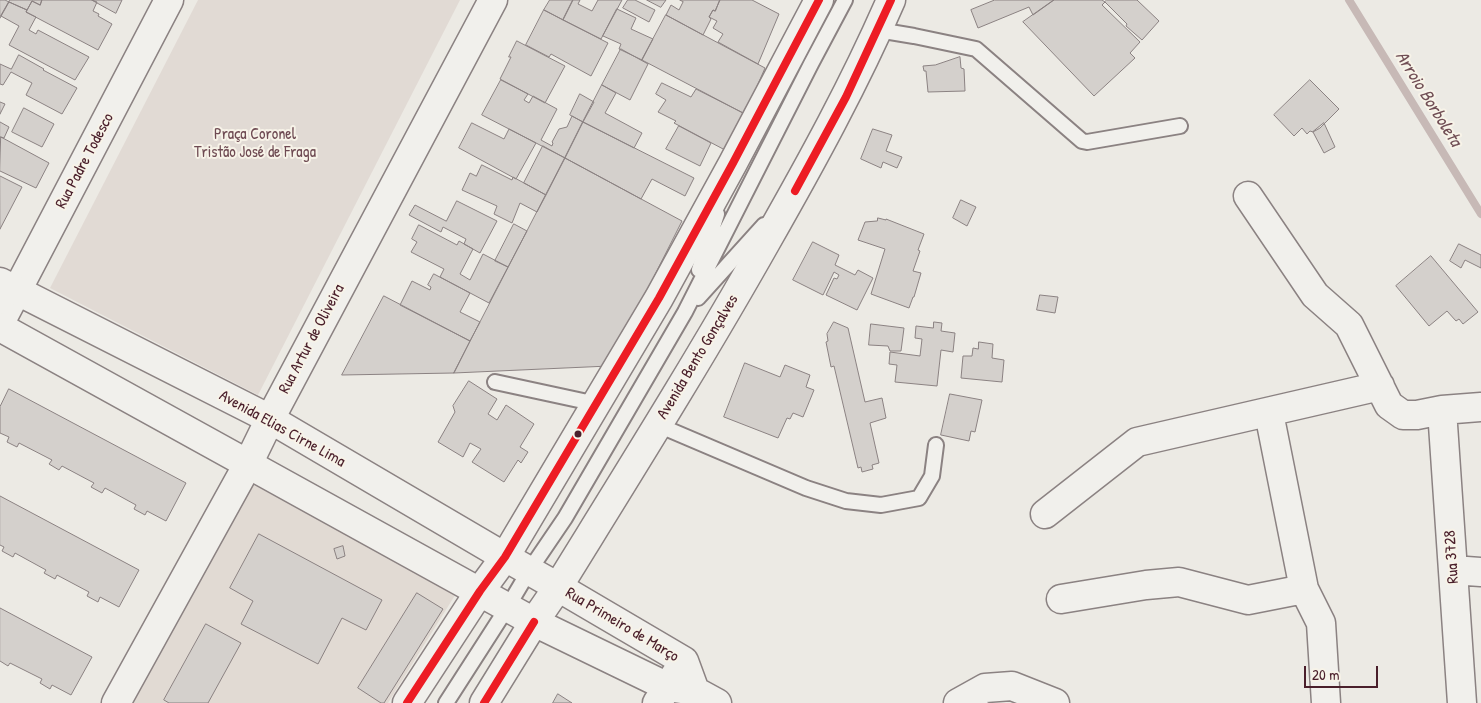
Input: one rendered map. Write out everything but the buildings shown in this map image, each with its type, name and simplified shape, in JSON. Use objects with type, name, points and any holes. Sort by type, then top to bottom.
[{"type":"street","name":"Rua Padre Todesco","points":[[0,323],[8,286],[169,0]]},
{"type":"street","name":"Rua Artur de Oliveira","points":[[116,703],[248,464],[270,419],[493,0]]},
{"type":"street","name":"Avenida Bento Gonçalves","points":[[484,703],[717,329],[827,133],[891,0]]},
{"type":"street","points":[[408,703],[480,591],[505,557],[659,298],[733,163],[815,1]]},
{"type":"street","points":[[1248,196],[1315,295],[1349,325],[1389,405],[1404,415],[1481,407]]},
{"type":"street","name":"Avenida Elias Cirne Lima","points":[[8,286],[270,419],[529,571],[558,586]]},
{"type":"street","points":[[0,327],[534,622]]},
{"type":"street","points":[[1045,514],[1137,442],[1380,386]]},
{"type":"street","points":[[1268,413],[1304,589],[1321,623],[1326,703]]},
{"type":"street","name":"Rua 3728","points":[[1430,413],[1453,570],[1462,703]]},
{"type":"street","points":[[1453,570],[1481,572]]},
{"type":"street","points":[[1061,599],[1146,585],[1180,582],[1248,600],[1304,589]]},
{"type":"street","name":"Rua Primeiro de Março","points":[[558,586],[684,661],[706,697]]},
{"type":"street","name":"Rua Primeiro de Março","points":[[534,622],[663,695],[706,697]]},
{"type":"street","points":[[663,695],[684,661]]},
{"type":"street","points":[[958,703],[985,688],[1012,686],[1055,703]]},
{"type":"lane","points":[[446,703],[564,518],[685,312],[810,64],[845,0]]},
{"type":"lane","points":[[878,30],[976,49],[1082,141],[1086,142],[1180,126]]},
{"type":"lane","points":[[685,312],[733,163]]},
{"type":"lane","points":[[685,312],[795,191]]},
{"type":"lane","points":[[495,382],[596,404]]},
{"type":"lane","points":[[658,424],[806,488],[846,501],[881,505],[919,498],[932,476],[936,445]]},
{"type":"shaded area","points":[[229,472],[457,592],[388,703],[107,703]]},
{"type":"green space","name":"Praça Coronel Tristão José de Fraga","points":[[198,0],[460,0],[258,395],[50,288]]},
{"type":"waterway","name":"Arroio Borboleta","points":[[1349,0],[1481,214]]},
{"type":"transit line","points":[[407,703],[480,591],[505,557],[659,298],[819,0]]},
{"type":"transit line","points":[[795,191],[846,97],[891,0]]},
{"type":"transit line","points":[[484,703],[534,622]]}]
